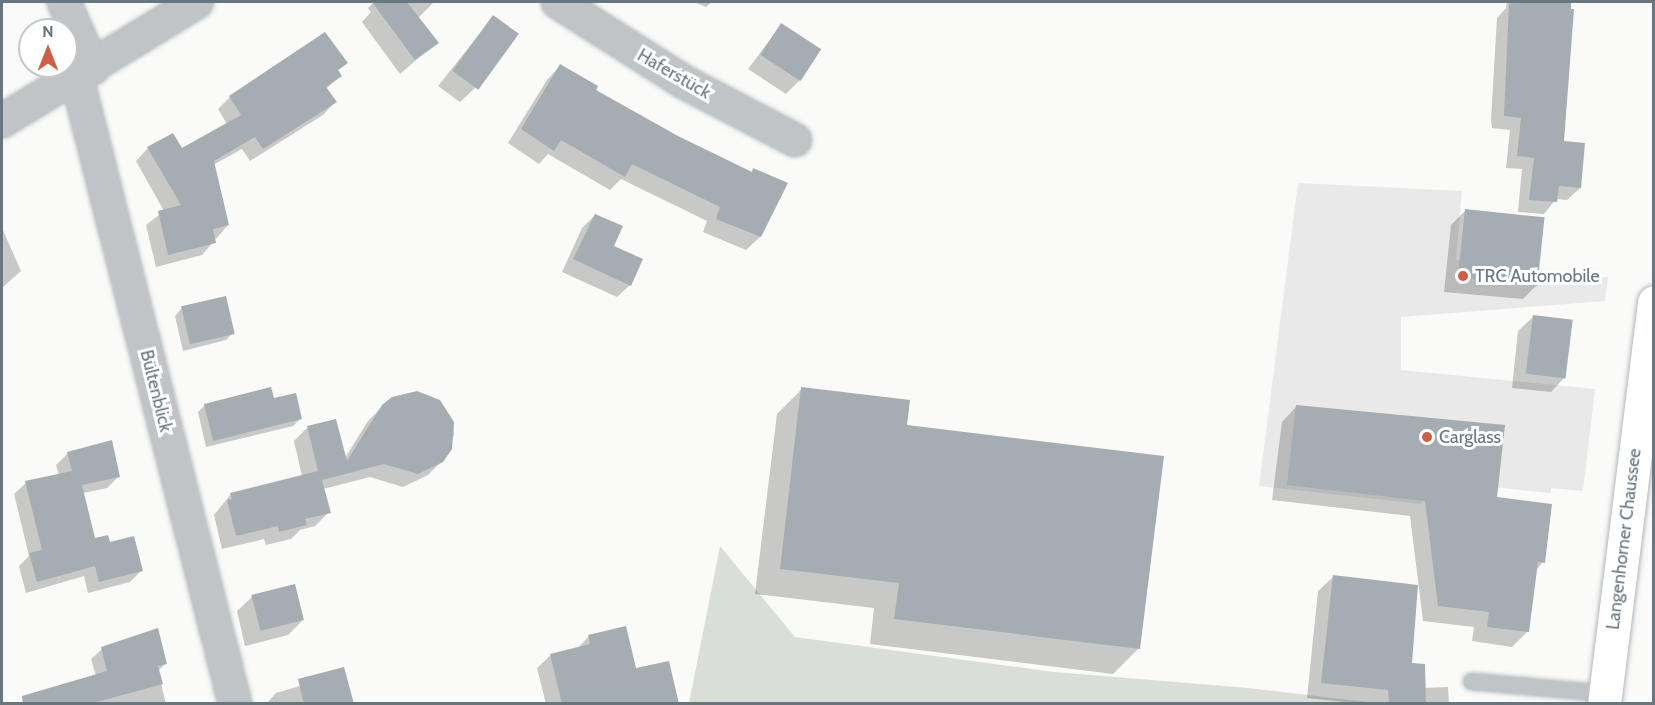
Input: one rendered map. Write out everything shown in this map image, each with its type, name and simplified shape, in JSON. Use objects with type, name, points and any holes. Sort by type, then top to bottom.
[{"type":"main road","name":"Langenhorner Chaussee","points":[[1604,698],[1653,302]]},
{"type":"street","name":"Bültenblick","points":[[64,2],[85,73],[235,704]]},
{"type":"street","points":[[2,121],[85,73],[197,2]]},
{"type":"street","name":"Haferstück","points":[[558,2],[684,82],[795,140]]},
{"type":"lane","points":[[1471,681],[1604,698]]},
{"type":"shaded area","name":"Carglass","points":[[1298,183],[1462,191],[1456,260],[1492,263],[1492,281],[1608,277],[1605,301],[1401,317],[1401,370],[1595,389],[1583,491],[1551,488],[1551,493],[1474,485],[1431,486],[1421,504],[1259,486]]},
{"type":"shaded area","points":[[720,546],[795,637],[1054,672],[1248,688],[1375,703],[689,703]]},
{"type":"building","points":[[372,2],[407,2],[439,43],[415,60]]},
{"type":"building","points":[[1571,2],[1571,9],[1574,9],[1564,141],[1585,143],[1581,188],[1559,186],[1557,202],[1529,200],[1534,158],[1517,156],[1521,118],[1504,116],[1509,4]]},
{"type":"building","points":[[493,15],[519,34],[478,90],[452,71]]},
{"type":"building","points":[[781,23],[821,49],[801,81],[760,55]]},
{"type":"building","points":[[325,32],[348,63],[338,70],[342,76],[326,87],[337,102],[263,149],[255,137],[214,161],[229,225],[213,229],[216,243],[168,255],[158,211],[181,205],[147,147],[173,133],[182,148],[241,115],[229,96]]},
{"type":"building","points":[[560,64],[598,86],[596,90],[678,136],[752,172],[753,168],[788,183],[761,237],[716,219],[720,207],[632,164],[625,177],[561,140],[554,151],[521,129]]},
{"type":"building","points":[[1465,209],[1545,217],[1537,286],[1458,278]]},
{"type":"building","points":[[595,214],[623,226],[614,246],[643,259],[631,286],[573,259]]},
{"type":"building","points":[[226,296],[235,334],[190,344],[181,306]]},
{"type":"building","points":[[1533,315],[1573,320],[1566,378],[1526,374]]},
{"type":"building","points":[[271,387],[274,398],[296,393],[302,419],[213,441],[204,404]]},
{"type":"building","points":[[801,387],[910,400],[907,425],[1164,456],[1140,649],[894,619],[899,583],[780,569]]},
{"type":"building","points":[[417,391],[440,400],[454,422],[452,449],[443,462],[418,474],[384,464],[322,480],[331,513],[305,519],[307,525],[279,532],[278,526],[236,536],[227,500],[232,499],[230,493],[318,471],[307,426],[336,419],[347,461],[382,405],[392,397]]},
{"type":"building","points":[[1296,405],[1505,425],[1497,497],[1552,504],[1545,563],[1538,562],[1529,632],[1487,627],[1489,612],[1438,606],[1425,501],[1287,485]]},
{"type":"building","points":[[112,440],[120,477],[82,485],[95,538],[108,535],[110,542],[134,536],[143,571],[99,582],[95,566],[37,582],[29,553],[42,550],[25,481],[72,471],[67,452]]},
{"type":"building","points":[[1333,575],[1418,585],[1412,663],[1425,664],[1426,704],[1389,704],[1388,690],[1321,683]]},
{"type":"building","points":[[295,584],[304,620],[260,631],[251,595]]},
{"type":"building","points":[[626,626],[636,668],[669,661],[679,704],[562,704],[550,654],[590,644],[588,635]]},
{"type":"building","points":[[158,628],[167,664],[158,666],[163,684],[89,704],[23,704],[22,696],[107,671],[101,647]]},
{"type":"building","points":[[344,667],[354,704],[304,704],[298,679]]},
{"type":"place","name":"TRC Automobile","points":[[1463,276]]},
{"type":"place","name":"Carglass","points":[[1427,437]]}]
